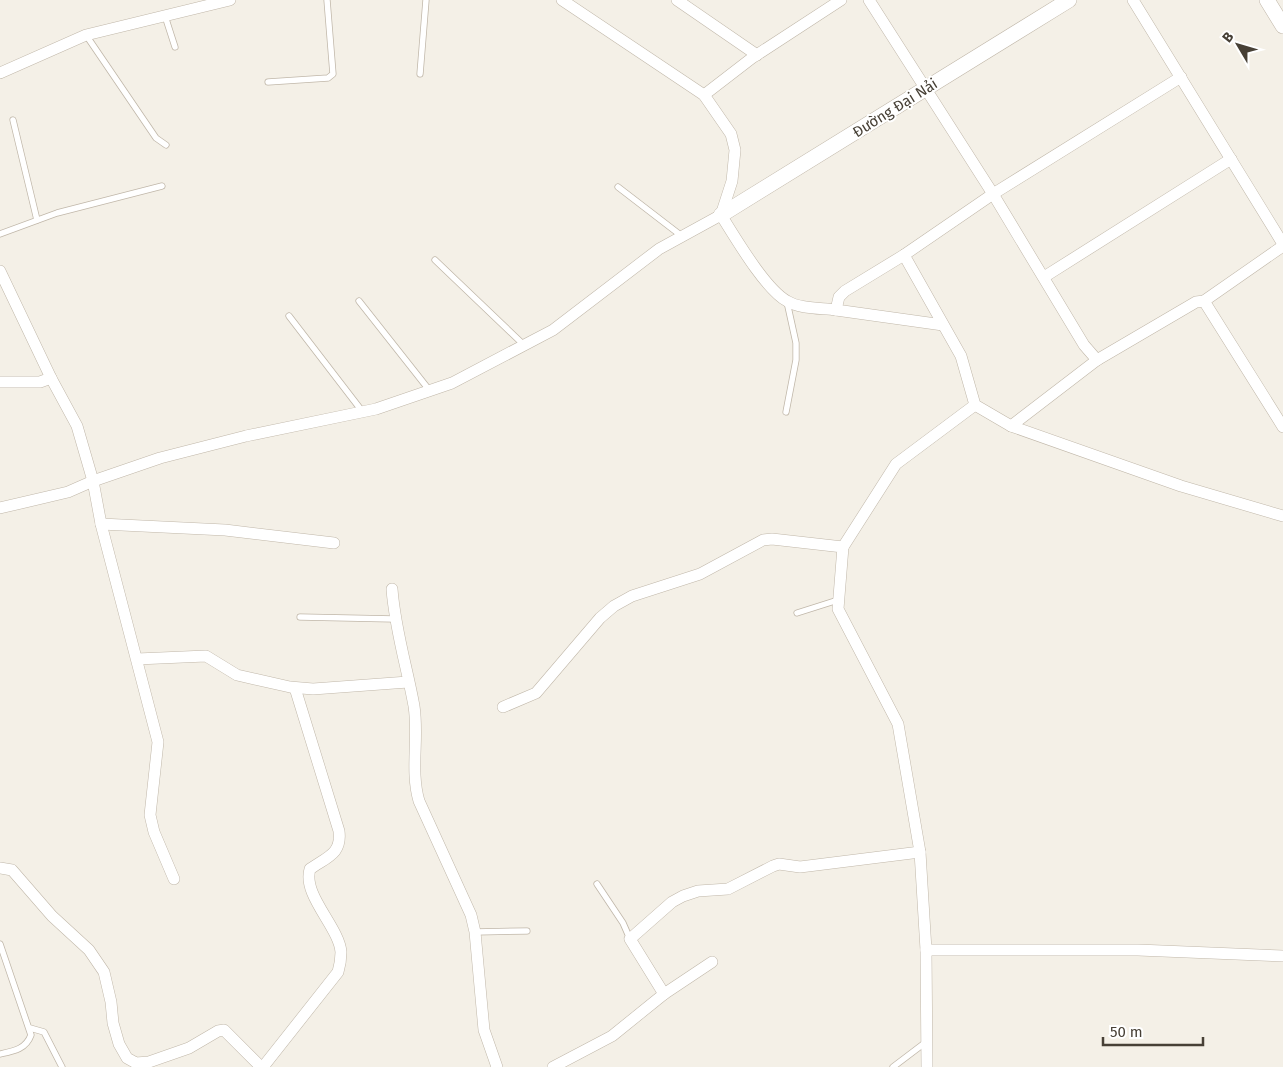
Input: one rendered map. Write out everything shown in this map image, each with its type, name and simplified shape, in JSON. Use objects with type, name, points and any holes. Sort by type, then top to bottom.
[{"type":"street","points":[[0,72],[86,35],[230,0]]},
{"type":"street","points":[[0,508],[68,492],[93,481],[160,458],[362,411],[452,383],[553,330],[659,250],[721,215],[732,181],[735,150],[730,134],[704,95],[562,0]]},
{"type":"street","points":[[677,0],[757,55]]},
{"type":"street","points":[[704,95],[757,55],[841,0]]},
{"type":"street","points":[[869,0],[993,194],[1084,346],[1097,360]]},
{"type":"street","name":"Đường Đại Nải","points":[[721,215],[1069,0]]},
{"type":"street","points":[[1011,426],[1097,360],[1196,302],[1204,301],[1283,245],[1133,0]]},
{"type":"street","points":[[1267,0],[1283,26]]},
{"type":"street","points":[[836,310],[841,294],[904,255],[993,194],[1181,77]]},
{"type":"street","points":[[1044,277],[1230,158]]},
{"type":"street","points":[[721,215],[756,269],[787,302],[942,325]]},
{"type":"street","points":[[904,255],[961,356],[975,405],[1011,426],[1182,486],[1283,516]]},
{"type":"street","points":[[0,271],[51,378],[77,426],[93,481],[101,524],[158,742],[150,816],[154,832],[174,880]]},
{"type":"street","points":[[1204,301],[1283,427]]},
{"type":"street","points":[[0,382],[34,382],[51,378]]},
{"type":"street","points":[[927,1067],[926,950],[920,852],[898,724],[841,618],[838,600],[843,547],[896,464],[975,405]]},
{"type":"street","points":[[101,524],[225,530],[334,543]]},
{"type":"street","points":[[503,707],[536,693],[600,618],[614,606],[632,596],[700,574],[763,540],[772,539],[843,547]]},
{"type":"street","points":[[392,589],[394,620],[415,721],[414,786],[419,802],[471,915],[475,932],[484,1030],[497,1067]]},
{"type":"street","points":[[137,659],[206,656],[237,675],[259,682],[295,688],[313,689],[408,682]]},
{"type":"street","points":[[0,868],[12,870],[52,916],[89,950],[104,972],[111,1002],[113,1024],[119,1044],[127,1058],[136,1063],[149,1062],[189,1048],[218,1031],[224,1030],[262,1067],[338,972],[340,963],[341,951],[308,881],[310,869],[338,849],[340,843],[339,831],[295,688]]},
{"type":"street","points":[[664,994],[630,939],[672,902],[698,891],[728,889],[779,864],[800,867],[920,852]]},
{"type":"street","points":[[926,950],[1138,950],[1283,956]]},
{"type":"street","points":[[553,1067],[612,1036],[664,994],[712,962]]},
{"type":"lane","points":[[268,82],[328,78],[333,74],[327,0]]},
{"type":"lane","points":[[420,74],[426,0]]},
{"type":"lane","points":[[165,16],[175,47]]},
{"type":"lane","points":[[86,35],[156,138],[166,145]]},
{"type":"lane","points":[[13,120],[36,220]]},
{"type":"lane","points":[[0,234],[57,212],[162,186]]},
{"type":"lane","points":[[618,187],[683,237]]},
{"type":"lane","points":[[435,260],[524,345]]},
{"type":"lane","points":[[359,301],[430,391]]},
{"type":"lane","points":[[786,412],[796,360],[796,343],[787,302]]},
{"type":"lane","points":[[289,316],[362,411]]},
{"type":"lane","points":[[796,613],[838,600]]},
{"type":"lane","points":[[300,617],[394,620]]},
{"type":"lane","points":[[597,884],[623,923],[630,939]]},
{"type":"lane","points":[[475,932],[527,931]]},
{"type":"lane","points":[[0,944],[31,1034],[28,1042],[21,1048],[0,1054]]},
{"type":"lane","points":[[30,1028],[44,1032],[62,1067]]},
{"type":"lane","points":[[893,1067],[926,1042]]}]
